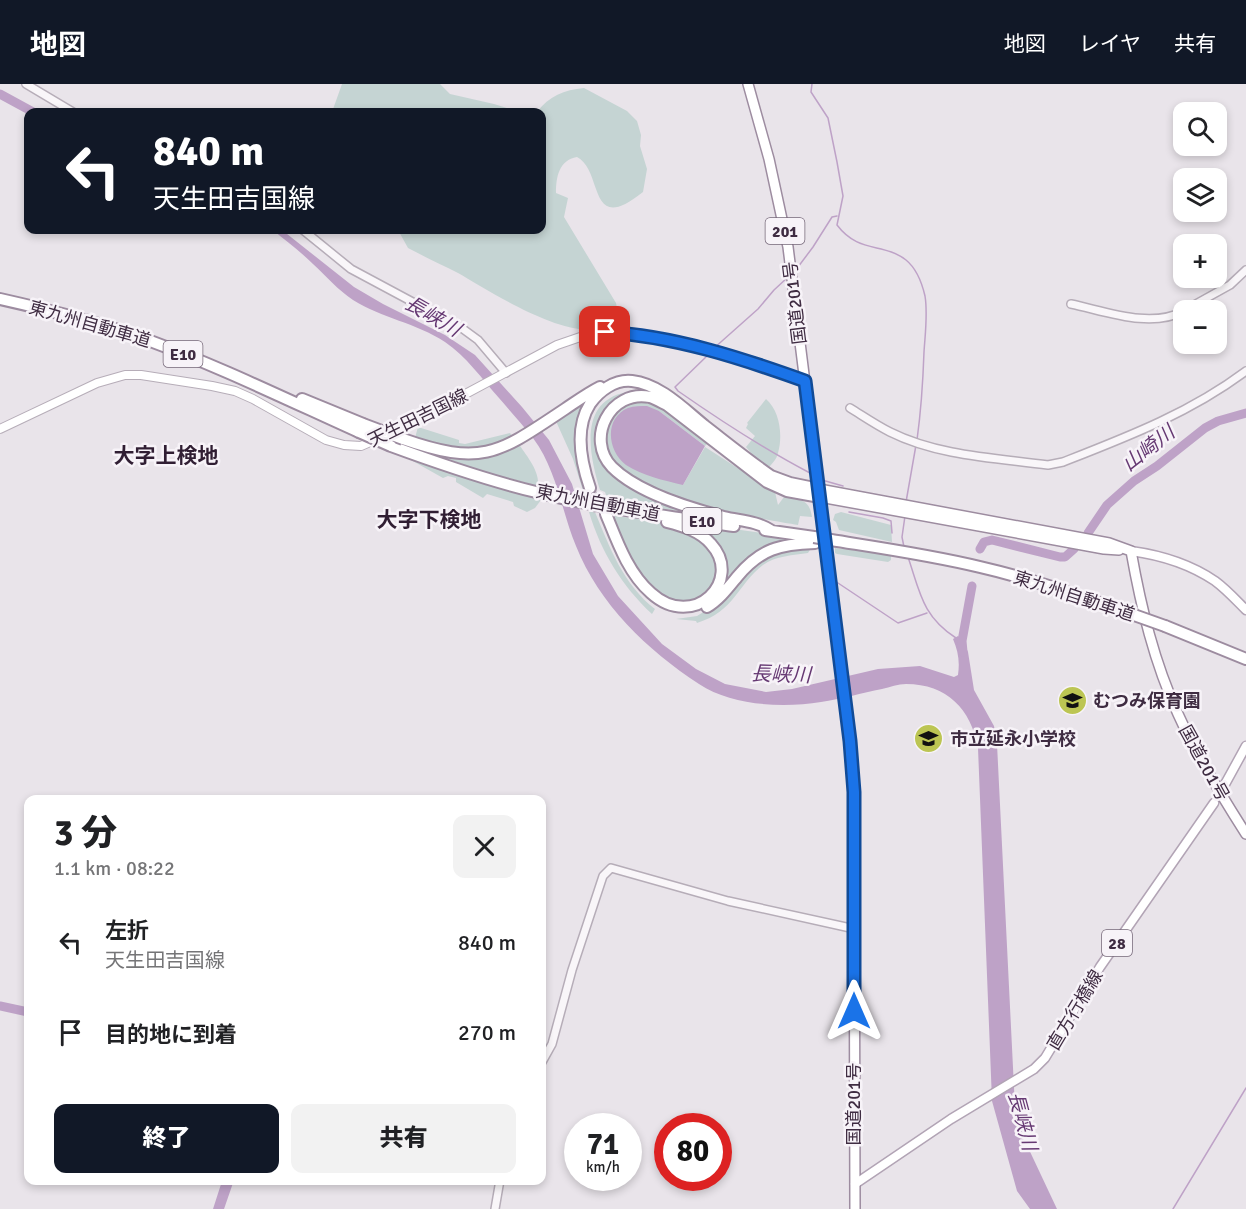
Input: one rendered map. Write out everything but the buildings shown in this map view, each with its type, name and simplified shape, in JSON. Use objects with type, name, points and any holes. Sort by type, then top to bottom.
[{"type":"highway","name":"国道201号","points":[[748,84],[781,207],[788,247],[846,704],[854,792],[855,1209]]},
{"type":"highway","name":"東九州自動車道","points":[[0,299],[110,327],[200,361],[361,428],[391,446],[463,472],[540,493],[616,509],[922,555],[1022,578],[1120,609],[1246,659]]},
{"type":"highway","points":[[361,428],[441,451],[465,454],[498,449],[518,440],[595,389],[624,381],[639,382],[663,393],[771,476],[819,493]]},
{"type":"highway","points":[[624,381],[600,392],[585,413],[580,442],[585,472],[593,489],[586,450],[588,426],[595,407],[608,394],[628,388],[643,391],[667,405],[767,482],[787,490],[819,493],[906,509],[1104,549],[1131,551]]},
{"type":"highway","points":[[667,405],[649,397],[633,397],[618,404],[607,415],[603,422],[600,441],[606,459],[612,467],[632,482],[669,500],[725,518],[761,524],[772,531]]},
{"type":"highway","points":[[616,509],[681,526],[701,535],[713,546],[720,559],[721,572],[717,586],[708,598],[692,607],[676,607],[660,601],[643,585],[602,513],[616,552],[631,580],[647,598],[674,613],[693,613],[711,604],[721,596],[742,571],[766,552],[814,540]]},
{"type":"highway","name":"国道201号","points":[[1131,551],[1150,638],[1177,712],[1213,781],[1246,834]]},
{"type":"main road","name":"天生田吉国線","points":[[0,429],[98,383],[125,375],[141,375],[212,386],[235,392],[253,399],[326,440],[344,445],[361,446],[400,429],[506,374],[556,345],[592,333],[605,332],[679,342],[805,381]]},
{"type":"main road","points":[[1131,551],[1153,554],[1180,563],[1214,581],[1246,610]]},
{"type":"main road","points":[[1224,786],[1246,746]]},
{"type":"main road","name":"直方行橋線","points":[[855,1184],[985,1098],[1034,1069],[1048,1054],[1100,967],[1214,803]]},
{"type":"street","points":[[26,84],[66,108]]},
{"type":"street","points":[[308,234],[351,269],[463,329],[478,340],[506,374]]},
{"type":"street","points":[[1203,300],[1230,285],[1246,270]]},
{"type":"street","points":[[1071,304],[1132,317],[1162,319],[1173,315]]},
{"type":"street","points":[[850,408],[908,440],[949,451],[1048,465],[1063,462],[1148,429],[1189,408],[1246,371]]},
{"type":"street","points":[[546,1055],[552,1044],[572,970],[603,876],[611,868],[718,899],[855,929]]},
{"type":"street","points":[[495,1209],[499,1185]]},
{"type":"shaded area","points":[[342,84],[440,84],[450,94],[507,108],[333,108]]},
{"type":"shaded area","points":[[584,88],[627,111],[637,121],[641,135],[640,146],[647,169],[643,192],[625,204],[613,207],[605,204],[599,197],[585,164],[577,157],[562,165],[558,175],[556,193],[568,198],[564,217],[616,303],[617,312],[614,319],[595,329],[577,329],[533,314],[408,248],[400,234],[546,234],[546,108],[541,108],[558,95]]},
{"type":"shaded area","points":[[278,234],[287,234],[354,287],[445,335],[475,355],[549,440],[572,484],[593,554],[618,596],[662,644],[696,669],[725,684],[766,692],[792,689],[878,669],[920,666],[954,677],[958,675],[959,665],[953,639],[958,636],[963,641],[968,652],[974,690],[994,726],[997,744],[1015,1108],[1025,1141],[1057,1209],[1030,1209],[1017,1191],[992,1101],[978,748],[975,734],[963,711],[945,694],[921,685],[906,684],[821,702],[791,705],[758,704],[712,691],[680,671],[643,641],[611,606],[586,567],[576,546],[548,463],[541,450],[467,361],[434,335],[353,300]]},
{"type":"shaded area","points":[[630,393],[611,404],[599,422],[596,437],[597,451],[612,473],[699,514],[608,501],[605,492],[600,490],[591,446],[594,417],[611,397]]},
{"type":"shaded area","points":[[588,399],[578,421],[576,453],[585,497],[573,459],[555,419]]},
{"type":"shaded area","points":[[766,399],[777,417],[780,439],[774,462],[767,469],[746,447],[755,436],[746,428],[747,423]]},
{"type":"shaded area","points":[[638,401],[662,407],[707,444],[705,446],[659,411],[683,485],[705,447],[775,492],[778,505],[784,497],[803,501],[809,506],[812,517],[800,516],[798,525],[716,509],[650,487],[624,472],[608,454],[604,433],[608,420],[616,411]]},
{"type":"shaded area","points":[[647,406],[659,411],[705,446],[683,485],[639,472],[626,465],[615,452],[611,435],[615,419],[628,408]]},
{"type":"shaded area","points":[[418,427],[465,444],[510,433],[513,437],[489,447],[452,447],[415,438]]},
{"type":"shaded area","points":[[518,443],[535,469],[538,486],[489,473],[421,450],[461,457]]},
{"type":"shaded area","points":[[412,457],[541,500],[535,508],[527,512],[514,506],[513,502],[487,494],[483,498],[456,482],[456,478],[448,476],[443,478],[411,460]]},
{"type":"shaded area","points":[[589,512],[595,512],[612,552],[626,577],[655,609],[652,614],[631,592],[614,568]]},
{"type":"shaded area","points":[[841,512],[891,525],[892,542],[839,530],[833,520],[835,514]]},
{"type":"shaded area","points":[[613,515],[669,525],[700,539],[708,546],[716,562],[717,570],[712,586],[692,601],[678,604],[666,600],[655,592],[636,569],[621,540]]},
{"type":"shaded area","points":[[692,525],[791,537],[791,540],[772,543],[748,559],[722,589],[725,569]]},
{"type":"shaded area","points":[[811,548],[808,553],[779,558],[763,565],[728,605],[710,618],[697,623],[676,619],[697,616],[718,603],[747,570],[774,551]]},
{"type":"shaded area","points":[[835,548],[887,554],[891,556],[891,560],[888,562],[837,554]]},
{"type":"shaded area","points":[[221,1185],[232,1185],[224,1209],[213,1209]]},
{"type":"waterway","points":[[812,84],[811,92],[828,118],[837,162],[843,196],[837,225],[854,240],[889,251],[906,260],[916,272],[924,291],[926,324],[917,440]]},
{"type":"waterway","name":"長峡川","points":[[0,94],[26,108]]},
{"type":"waterway","points":[[795,271],[832,217],[837,216]]},
{"type":"waterway","points":[[713,349],[758,309],[787,278]]},
{"type":"waterway","points":[[708,355],[675,387],[678,391],[743,434],[810,473]]},
{"type":"waterway","name":"山崎川","points":[[1088,533],[1107,505],[1134,481],[1205,428],[1218,421],[1246,413]]},
{"type":"waterway","points":[[906,502],[916,445]]},
{"type":"waterway","points":[[822,480],[843,486]]},
{"type":"waterway","points":[[849,512],[891,521],[892,533]]},
{"type":"waterway","points":[[904,547],[902,537],[905,516]]},
{"type":"waterway","name":"山崎川","points":[[980,549],[984,542],[992,540],[1060,557],[1065,557],[1074,549]]},
{"type":"waterway","points":[[908,557],[919,592],[929,612],[945,630],[956,638]]},
{"type":"waterway","points":[[835,581],[898,623],[927,613]]},
{"type":"waterway","name":"山崎川","points":[[963,652],[962,641],[972,586]]},
{"type":"waterway","points":[[0,1006],[24,1011]]},
{"type":"waterway","points":[[1173,1209],[1246,1088]]},
{"type":"tunnel","points":[[590,488],[599,513]]},
{"type":"place","name":"むつみ保育園","points":[[1072,701]]},
{"type":"place","name":"市立延永小学校","points":[[929,739]]},
{"type":"district","name":"大字上検地","points":[[166,456]]},
{"type":"district","name":"大字下検地","points":[[429,520]]},
{"type":"route","points":[[605,332],[679,342],[805,381],[850,741],[854,792],[854,1011]]}]
